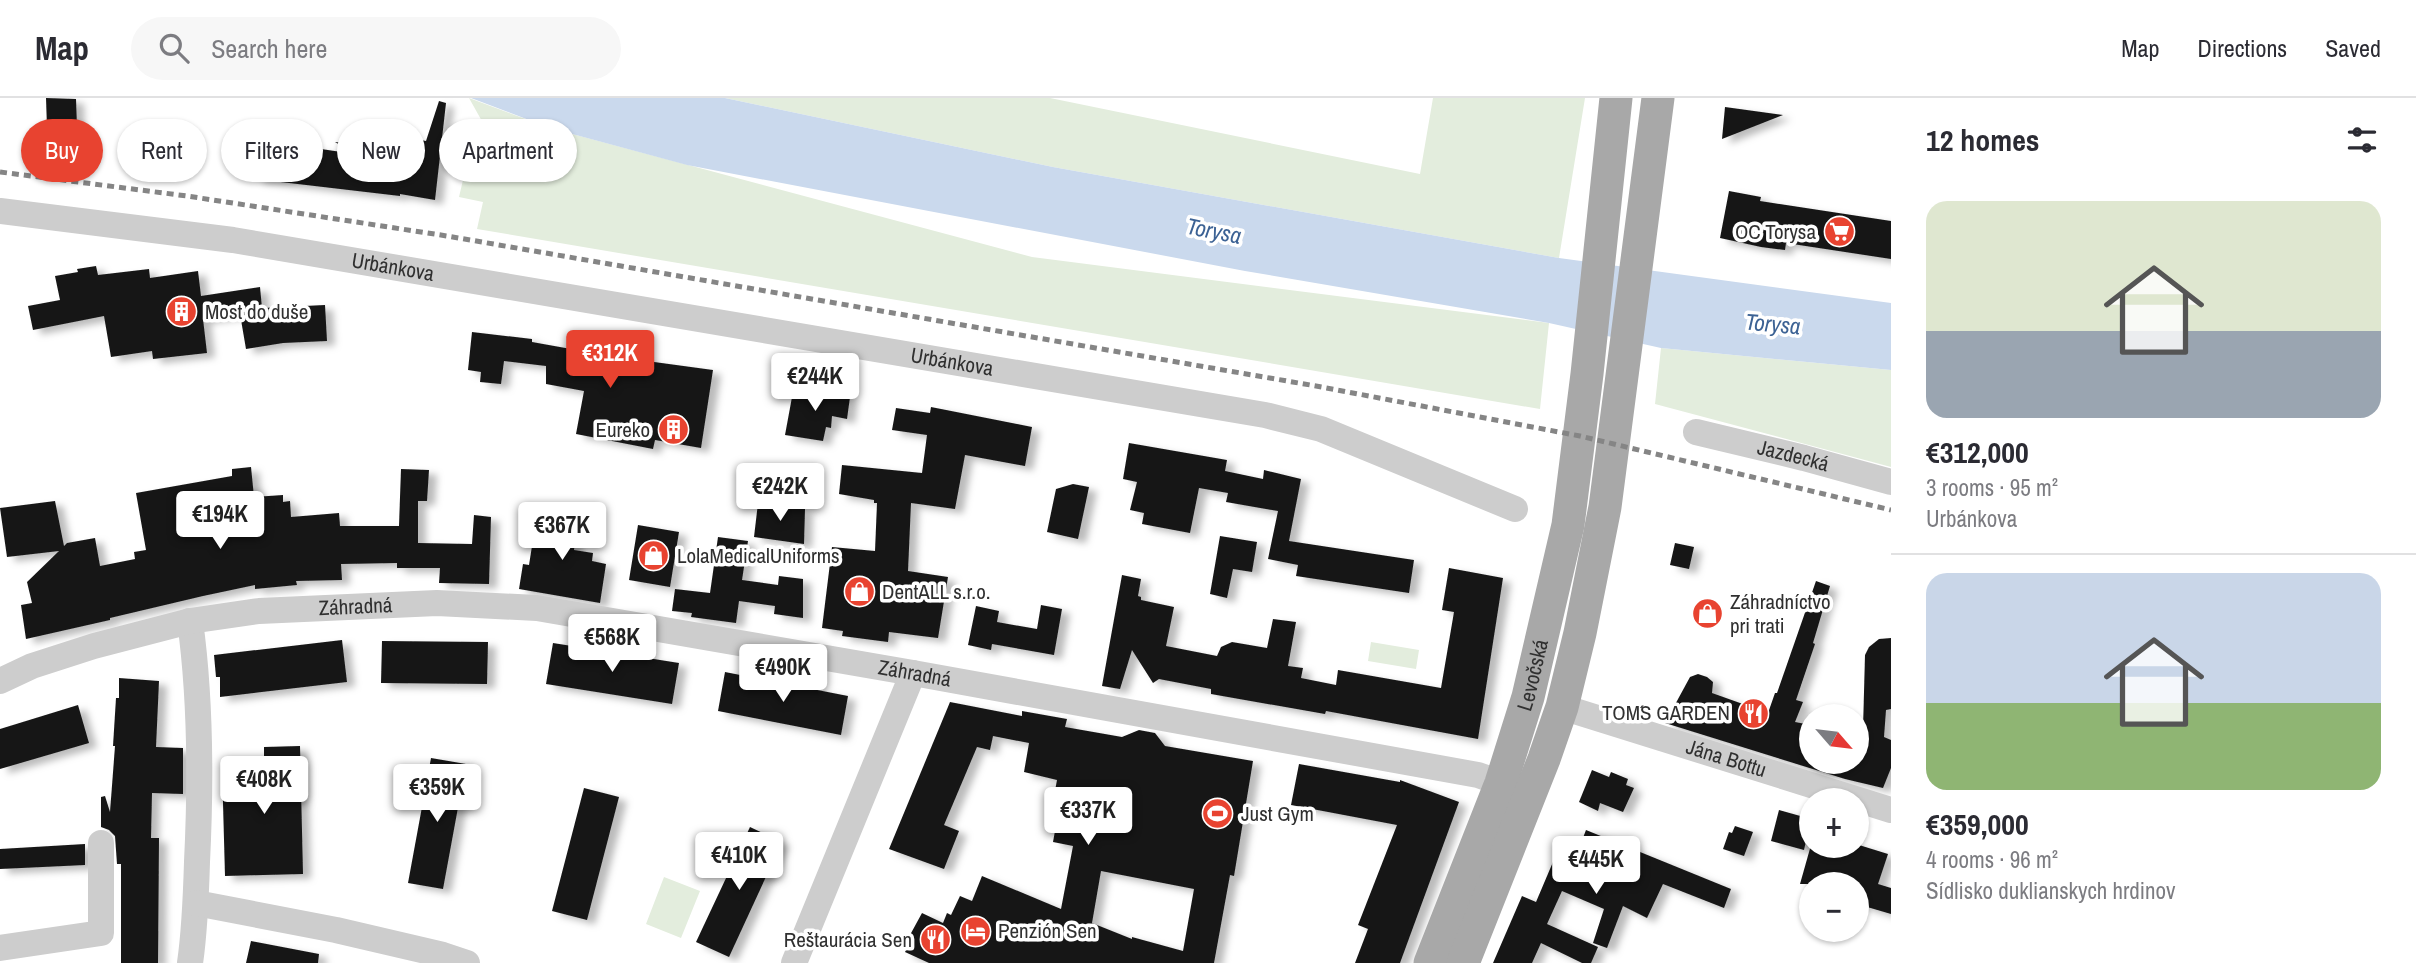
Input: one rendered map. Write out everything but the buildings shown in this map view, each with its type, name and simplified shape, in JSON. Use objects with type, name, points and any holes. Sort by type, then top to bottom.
[{"type":"main road","name":"Levočská","points":[[1430,963],[1501,783],[1528,697],[1568,525],[1616,98]]},
{"type":"main road","name":"Levočská","points":[[1463,963],[1544,759],[1562,707],[1580,633],[1605,507],[1658,98]]},
{"type":"street","name":"Urbánkova","points":[[0,211],[246,242],[1265,415],[1321,429],[1515,509]]},
{"type":"street","name":"Jazdecká","points":[[1696,432],[1891,482]]},
{"type":"street","name":"Záhradná","points":[[0,681],[32,666],[94,646],[190,621],[259,611],[437,603],[537,608],[1478,775],[1501,783]]},
{"type":"street","points":[[190,621],[200,731],[196,903],[190,963]]},
{"type":"street","points":[[794,963],[913,673]]},
{"type":"street","name":"Jána Bottu","points":[[1562,707],[1891,810]]},
{"type":"street","points":[[0,948],[101,933],[101,843]]},
{"type":"street","points":[[196,903],[336,930],[467,963]]},
{"type":"green space","points":[[469,98],[526,119],[481,119]]},
{"type":"green space","points":[[725,98],[1050,98],[1420,174],[1433,98],[1585,98],[1559,258],[1053,167]]},
{"type":"green space","points":[[577,135],[1032,257],[1549,323],[1540,409],[477,229],[483,202],[459,197],[463,182],[577,182]]},
{"type":"green space","points":[[1661,348],[1891,370],[1891,467],[1655,404]]},
{"type":"green space","points":[[1371,642],[1419,650],[1416,669],[1368,661]]},
{"type":"green space","points":[[664,877],[700,891],[681,938],[646,924]]},
{"type":"water","name":"Torysa","points":[[471,98],[725,98],[1053,167],[1559,258],[1891,303],[1891,370],[1661,348],[1549,323],[1245,271],[687,165],[577,135],[577,119],[526,119]]},
{"type":"railway","points":[[0,172],[187,196],[447,236],[1316,386],[1580,436],[1891,510]]},
{"type":"place","name":"OC Torysa","points":[[1839,232]]},
{"type":"place","name":"Most do duše","points":[[182,312]]},
{"type":"place","name":"Eureko","points":[[673,430]]},
{"type":"place","name":"LolaMedicalUniforms","points":[[654,556]]},
{"type":"place","name":"DentALL s.r.o.","points":[[859,592]]},
{"type":"place","name":"Záhradníctvo pri trati","points":[[1707,614]]},
{"type":"place","name":"TOM´S GARDEN","points":[[1753,713]]},
{"type":"place","name":"Just Gym","points":[[1218,814]]},
{"type":"place","name":"Penzión Sen","points":[[975,931]]},
{"type":"place","name":"Reštaurácia Sen","points":[[935,940]]}]
